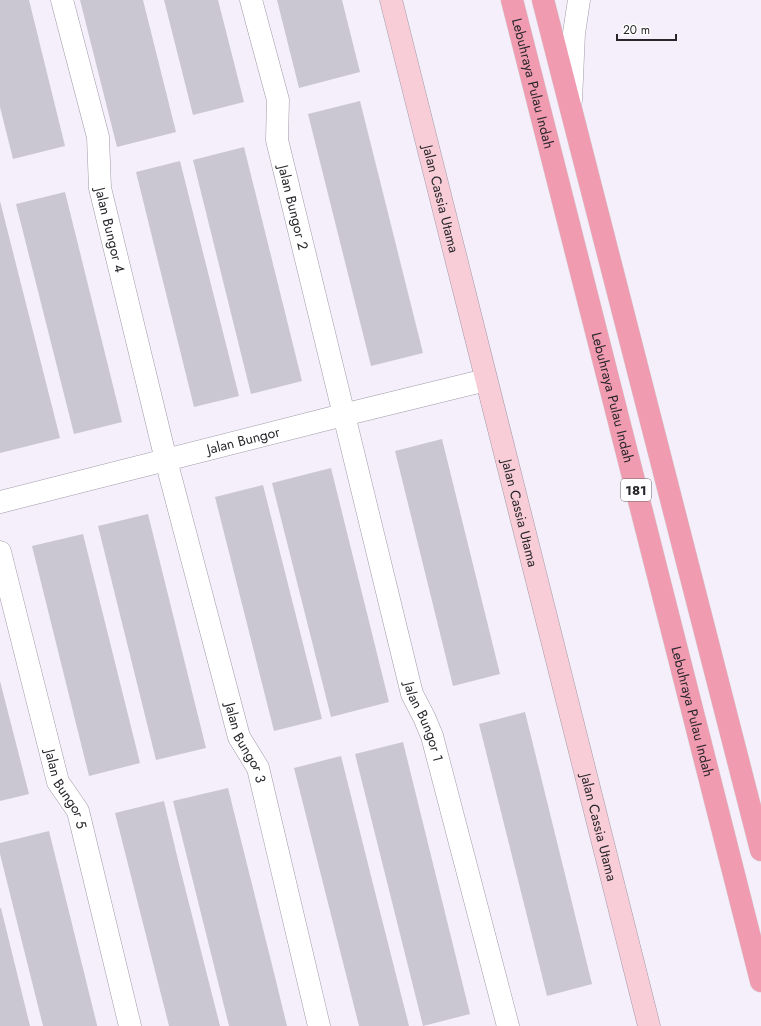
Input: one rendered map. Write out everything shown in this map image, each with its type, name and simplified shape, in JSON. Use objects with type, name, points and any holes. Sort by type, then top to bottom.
[{"type":"main road","name":"Lebuhraya Pulau Indah","points":[[512,0],[761,981]]},
{"type":"main road","name":"181","points":[[543,0],[761,850]]},
{"type":"street","name":"Jalan Bungor 4","points":[[62,0],[98,137],[100,188],[166,460]]},
{"type":"street","name":"Jalan Bungor 2","points":[[250,0],[278,100],[277,140],[343,415]]},
{"type":"street","name":"Jalan Cassia Utama","points":[[391,0],[649,1026]]},
{"type":"street","points":[[571,110],[574,33],[579,0]]},
{"type":"street","name":"Jalan Bungor","points":[[0,502],[486,380]]},
{"type":"street","name":"Jalan Bungor 1","points":[[343,415],[412,694],[432,736],[508,1026]]},
{"type":"street","name":"Jalan Bungor 3","points":[[166,460],[239,737],[258,768],[320,1026]]},
{"type":"street","name":"Jalan Bungor 5","points":[[0,552],[58,782],[78,811],[130,1026]]},
{"type":"building","points":[[0,0],[29,0],[65,146],[13,159],[0,107]]},
{"type":"building","points":[[80,0],[143,0],[176,132],[117,147]]},
{"type":"building","points":[[164,0],[218,0],[244,102],[193,115]]},
{"type":"building","points":[[277,0],[342,0],[360,72],[299,88]]},
{"type":"building","points":[[360,101],[423,353],[371,366],[308,114]]},
{"type":"building","points":[[244,147],[302,381],[251,394],[193,160]]},
{"type":"building","points":[[180,161],[239,396],[194,407],[136,172]]},
{"type":"building","points":[[65,192],[122,422],[74,434],[16,204]]},
{"type":"building","points":[[0,201],[60,438],[0,453]]},
{"type":"building","points":[[442,439],[500,674],[453,686],[395,451]]},
{"type":"building","points":[[331,468],[389,702],[331,717],[272,483]]},
{"type":"building","points":[[263,485],[322,719],[274,731],[215,497]]},
{"type":"building","points":[[148,514],[206,748],[156,760],[98,526]]},
{"type":"building","points":[[83,534],[140,763],[89,776],[32,546]]},
{"type":"building","points":[[0,681],[29,794],[0,801]]},
{"type":"building","points":[[525,712],[592,984],[547,996],[479,724]]},
{"type":"building","points":[[403,742],[470,1014],[423,1026],[355,754]]},
{"type":"building","points":[[341,756],[409,1026],[359,1026],[294,768]]},
{"type":"building","points":[[228,788],[287,1026],[229,1026],[173,801]]},
{"type":"building","points":[[164,801],[220,1026],[169,1026],[115,813]]},
{"type":"building","points":[[49,831],[97,1026],[43,1026],[0,854],[0,843]]},
{"type":"building","points":[[1,908],[30,1026],[0,1026]]}]
